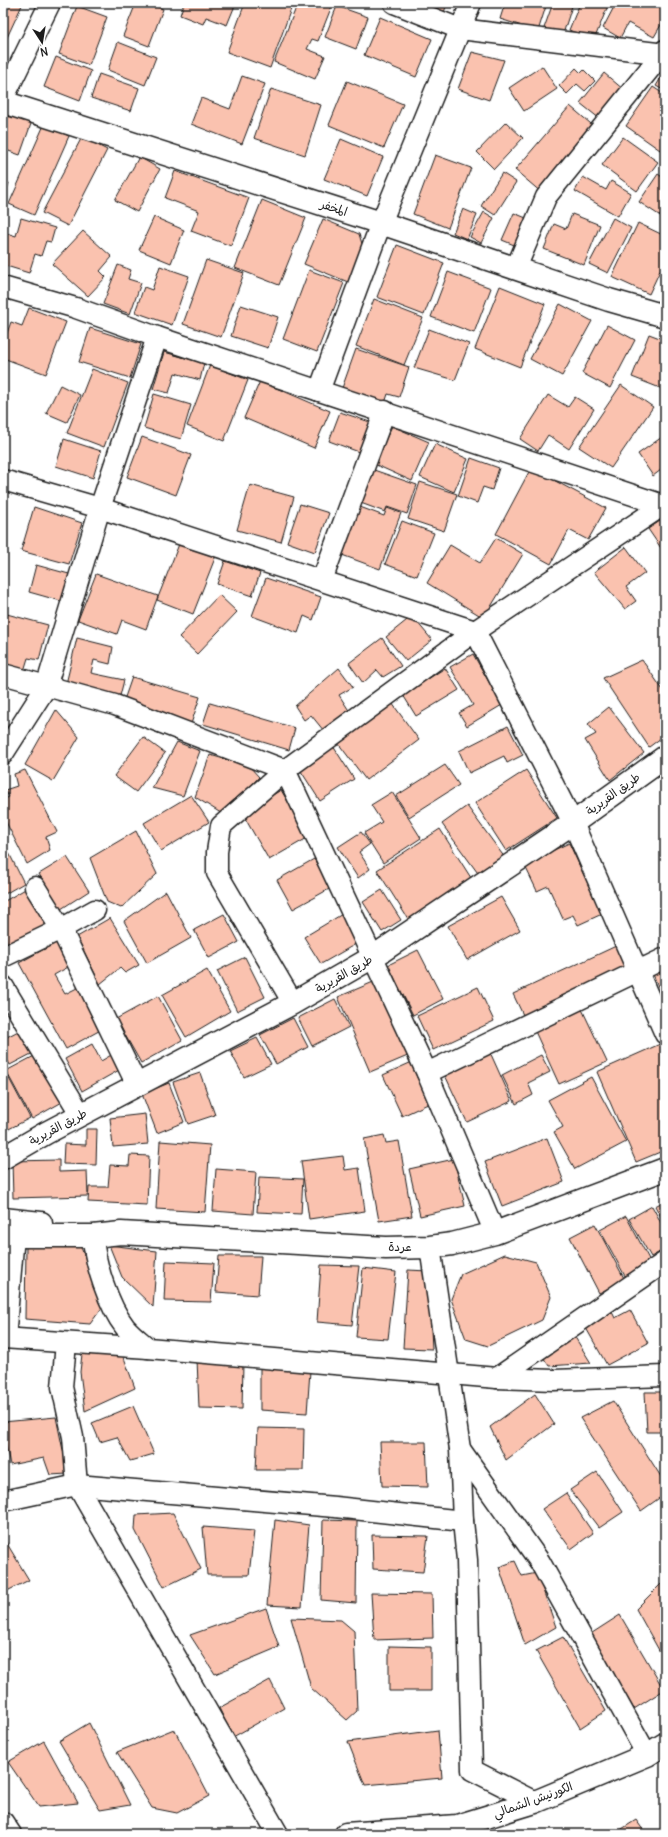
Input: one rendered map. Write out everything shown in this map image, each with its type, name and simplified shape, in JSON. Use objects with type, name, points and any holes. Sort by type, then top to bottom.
[{"type":"street","points":[[3,99],[50,3]]},
{"type":"street","points":[[394,3],[460,29],[664,53]]},
{"type":"street","points":[[319,391],[381,223],[471,3]]},
{"type":"street","points":[[516,268],[546,197],[664,53]]},
{"type":"street","name":"المخفر","points":[[3,102],[381,223],[609,300],[665,316]]},
{"type":"street","points":[[3,287],[76,308],[157,337],[319,391],[385,411],[664,505]]},
{"type":"street","points":[[3,754],[46,687],[100,508],[157,337]]},
{"type":"street","points":[[322,580],[385,411]]},
{"type":"street","points":[[3,480],[100,508],[475,631],[573,823],[665,1034]]},
{"type":"street","points":[[293,1003],[218,873],[217,859],[221,826],[285,770],[475,631],[664,505]]},
{"type":"street","points":[[3,674],[115,705],[285,770],[427,1073],[495,1233]]},
{"type":"street","name":"طريق القريرية","points":[[3,1158],[137,1085],[293,1003],[373,957],[573,823],[665,757]]},
{"type":"street","points":[[35,887],[61,929],[137,1085]]},
{"type":"street","points":[[3,957],[61,929],[95,910]]},
{"type":"street","points":[[427,1073],[665,958]]},
{"type":"street","points":[[3,986],[81,1115]]},
{"type":"street","name":"عردة","points":[[121,1233],[386,1248],[430,1247],[452,1244],[495,1233],[665,1169]]},
{"type":"street","points":[[7,1230],[89,1226],[121,1233]]},
{"type":"street","points":[[7,1230],[93,1236],[121,1233]]},
{"type":"street","points":[[7,1230],[4,1338],[148,1348],[448,1375],[497,1378],[554,1380],[665,1376]]},
{"type":"street","points":[[93,1236],[97,1263],[117,1314],[132,1334],[148,1348]]},
{"type":"street","points":[[430,1247],[460,1449],[463,1521],[467,1560],[472,1770],[535,1802]]},
{"type":"street","points":[[497,1378],[665,1262]]},
{"type":"street","points":[[66,1343],[62,1387],[73,1437],[77,1485],[278,1834]]},
{"type":"street","points":[[460,1449],[540,1562],[656,1749]]},
{"type":"street","points":[[3,1501],[77,1485],[334,1507],[463,1521]]},
{"type":"street","name":"الكورنيش الشمالي","points":[[346,1834],[457,1826],[535,1802],[656,1749]]},
{"type":"street","points":[[3,1822],[11,1834]]},
{"type":"building","points":[[3,3],[23,3],[3,46]]},
{"type":"building","points":[[136,3],[148,3],[163,9],[149,46],[123,36]]},
{"type":"building","points":[[184,3],[236,3],[227,25],[206,17],[203,24],[180,15]]},
{"type":"building","points":[[245,3],[293,3],[270,68],[227,52]]},
{"type":"building","points":[[298,3],[333,3],[318,41],[312,39],[307,49],[325,56],[315,79],[274,62]]},
{"type":"building","points":[[422,3],[447,3],[444,13]]},
{"type":"building","points":[[505,3],[547,3],[538,31],[500,19]]},
{"type":"building","points":[[553,3],[573,3],[562,37],[543,31]]},
{"type":"building","points":[[580,3],[609,3],[594,40],[569,30]]},
{"type":"building","points":[[616,3],[653,3],[665,10],[665,18],[654,37],[628,23],[620,38],[603,28]]},
{"type":"building","points":[[77,6],[107,17],[89,65],[59,54]]},
{"type":"building","points":[[337,6],[368,17],[356,49],[325,37]]},
{"type":"building","points":[[380,17],[432,39],[416,77],[364,55]]},
{"type":"building","points":[[118,42],[156,57],[145,85],[108,70]]},
{"type":"building","points":[[472,52],[504,60],[489,100],[458,89]]},
{"type":"building","points":[[56,57],[91,71],[80,101],[44,87]]},
{"type":"building","points":[[542,66],[557,89],[524,111],[509,88]]},
{"type":"building","points":[[576,68],[581,73],[584,70],[595,81],[585,91],[577,84],[567,94],[559,86]]},
{"type":"building","points":[[665,71],[665,91],[656,86]]},
{"type":"building","points":[[604,73],[624,90],[600,119],[580,103]]},
{"type":"building","points":[[99,74],[139,88],[131,111],[91,98]]},
{"type":"building","points":[[242,76],[265,84],[242,144],[191,124],[201,98],[230,109]]},
{"type":"building","points":[[347,81],[403,104],[384,148],[329,125]]},
{"type":"building","points":[[653,87],[665,95],[665,143],[660,150],[626,126]]},
{"type":"building","points":[[271,89],[321,105],[305,155],[254,138]]},
{"type":"building","points":[[570,106],[597,129],[542,193],[515,170]]},
{"type":"building","points":[[3,111],[32,121],[20,155],[3,149]]},
{"type":"building","points":[[506,122],[523,138],[494,169],[477,152]]},
{"type":"building","points":[[44,125],[69,136],[34,215],[9,204]]},
{"type":"building","points":[[82,137],[107,150],[68,226],[42,213]]},
{"type":"building","points":[[623,137],[658,162],[637,191],[602,165]]},
{"type":"building","points":[[341,139],[383,157],[367,196],[324,179]]},
{"type":"building","points":[[435,155],[471,168],[448,228],[413,214]]},
{"type":"building","points":[[139,157],[160,169],[137,212],[115,200]]},
{"type":"building","points":[[175,171],[249,198],[231,246],[191,231],[199,211],[165,198]]},
{"type":"building","points":[[502,173],[516,182],[495,215],[481,206]]},
{"type":"building","points":[[658,174],[665,179],[665,219],[639,202]]},
{"type":"building","points":[[583,177],[606,190],[611,181],[631,193],[618,216],[575,191]]},
{"type":"building","points":[[3,181],[9,183],[3,202]]},
{"type":"building","points":[[262,200],[306,218],[279,285],[235,268]]},
{"type":"building","points":[[463,209],[477,215],[467,239],[453,233]]},
{"type":"building","points":[[484,212],[494,218],[481,243],[470,237]]},
{"type":"building","points":[[514,213],[531,220],[519,247],[502,240]]},
{"type":"building","points":[[572,214],[600,225],[584,265],[544,249],[554,224],[566,229]]},
{"type":"building","points":[[154,217],[184,230],[171,263],[139,250]]},
{"type":"building","points":[[21,218],[55,228],[51,242],[46,241],[41,256],[35,254],[29,273],[3,265],[3,232],[16,236]]},
{"type":"building","points":[[613,218],[631,228],[608,273],[589,264]]},
{"type":"building","points":[[323,219],[359,234],[363,247],[348,282],[304,264]]},
{"type":"building","points":[[638,223],[665,236],[665,260],[649,294],[612,277]]},
{"type":"building","points":[[83,231],[112,257],[100,271],[106,277],[88,296],[52,264]]},
{"type":"building","points":[[397,245],[444,263],[424,315],[377,297]]},
{"type":"building","points":[[206,260],[244,273],[221,337],[183,324]]},
{"type":"building","points":[[118,265],[131,270],[128,279],[141,283],[130,314],[103,304]]},
{"type":"building","points":[[160,266],[189,276],[172,325],[135,312],[144,287],[152,290]]},
{"type":"building","points":[[309,270],[344,283],[317,352],[283,339]]},
{"type":"building","points":[[448,272],[491,288],[474,333],[431,317]]},
{"type":"building","points":[[500,286],[545,304],[520,367],[475,349]]},
{"type":"building","points":[[3,298],[8,300],[3,316]]},
{"type":"building","points":[[374,299],[423,318],[404,365],[356,346]]},
{"type":"building","points":[[560,304],[592,321],[562,376],[530,359]]},
{"type":"building","points":[[241,305],[278,317],[268,348],[231,336]]},
{"type":"building","points":[[29,308],[66,322],[46,374],[3,358],[3,344],[11,322],[22,326]]},
{"type":"building","points":[[607,325],[635,340],[610,388],[582,373]]},
{"type":"building","points":[[90,328],[141,344],[130,378],[79,362]]},
{"type":"building","points":[[429,329],[469,344],[455,380],[414,368]]},
{"type":"building","points":[[649,334],[665,340],[665,390],[632,377]]},
{"type":"building","points":[[356,349],[409,367],[399,397],[388,394],[384,406],[341,391]]},
{"type":"building","points":[[164,352],[204,363],[200,380],[175,373],[169,393],[153,389]]},
{"type":"building","points":[[210,365],[248,380],[224,441],[187,426]]},
{"type":"building","points":[[92,369],[128,383],[104,447],[67,433]]},
{"type":"building","points":[[260,381],[330,411],[314,448],[244,418]]},
{"type":"building","points":[[60,385],[80,395],[67,422],[46,413]]},
{"type":"building","points":[[621,385],[653,407],[611,468],[579,447]]},
{"type":"building","points":[[154,394],[191,405],[181,439],[144,428]]},
{"type":"building","points":[[548,395],[568,407],[575,397],[594,409],[569,449],[548,435],[538,451],[520,439]]},
{"type":"building","points":[[340,412],[370,422],[359,452],[329,441]]},
{"type":"building","points":[[392,426],[429,442],[412,481],[374,464]]},
{"type":"building","points":[[665,435],[665,467],[653,476],[638,454]]},
{"type":"building","points":[[142,437],[191,455],[176,495],[127,477]]},
{"type":"building","points":[[64,439],[101,451],[93,478],[56,466]]},
{"type":"building","points":[[435,444],[468,459],[454,492],[420,477]]},
{"type":"building","points":[[471,458],[499,468],[492,490],[483,487],[477,503],[458,496]]},
{"type":"building","points":[[531,468],[606,508],[588,540],[569,530],[551,564],[496,534]]},
{"type":"building","points":[[371,469],[417,485],[407,514],[387,507],[385,512],[358,502]]},
{"type":"building","points":[[420,482],[457,494],[444,531],[408,519]]},
{"type":"building","points":[[250,485],[294,497],[281,542],[237,530]]},
{"type":"building","points":[[300,504],[329,513],[315,552],[287,542]]},
{"type":"building","points":[[34,507],[82,523],[69,564],[21,551]]},
{"type":"building","points":[[360,507],[384,516],[387,508],[401,513],[380,569],[342,555]]},
{"type":"building","points":[[663,519],[665,522],[665,554],[648,529]]},
{"type":"building","points":[[402,521],[434,533],[417,576],[385,564]]},
{"type":"building","points":[[496,538],[523,554],[484,618],[427,583],[450,545],[480,563]]},
{"type":"building","points":[[181,539],[217,553],[193,614],[157,600]]},
{"type":"building","points":[[626,547],[645,573],[626,587],[636,601],[625,609],[594,572]]},
{"type":"building","points":[[225,561],[260,573],[252,596],[217,584]]},
{"type":"building","points":[[36,565],[69,574],[61,601],[29,592]]},
{"type":"building","points":[[96,574],[158,596],[146,629],[122,620],[117,634],[78,620]]},
{"type":"building","points":[[266,578],[321,597],[313,620],[304,616],[298,633],[252,616]]},
{"type":"building","points":[[219,595],[237,612],[197,654],[179,637]]},
{"type":"building","points":[[3,613],[48,625],[39,660],[28,658],[24,671],[3,666]]},
{"type":"building","points":[[412,616],[432,640],[406,661],[386,637]]},
{"type":"building","points":[[77,638],[113,647],[110,664],[94,660],[91,673],[124,680],[120,696],[66,684]]},
{"type":"building","points":[[382,638],[401,666],[383,677],[377,670],[363,683],[349,663]]},
{"type":"building","points":[[473,654],[502,705],[467,726],[459,713],[473,705],[450,667]]},
{"type":"building","points":[[642,660],[665,693],[665,735],[649,747],[603,678]]},
{"type":"building","points":[[339,668],[353,687],[339,695],[350,712],[324,731],[311,715],[304,720],[295,706]]},
{"type":"building","points":[[445,668],[459,690],[416,716],[403,695]]},
{"type":"building","points":[[132,677],[200,697],[191,724],[123,703]]},
{"type":"building","points":[[210,703],[295,728],[289,750],[203,724]]},
{"type":"building","points":[[392,703],[419,740],[366,780],[338,743]]},
{"type":"building","points":[[609,707],[644,753],[610,780],[585,740],[596,734],[588,724]]},
{"type":"building","points":[[56,710],[79,737],[53,781],[25,765]]},
{"type":"building","points":[[508,726],[523,755],[507,763],[504,756],[469,773],[459,751]]},
{"type":"building","points":[[143,737],[165,753],[136,792],[114,776]]},
{"type":"building","points":[[177,742],[200,751],[183,796],[152,788]]},
{"type":"building","points":[[333,746],[354,779],[320,801],[299,768]]},
{"type":"building","points":[[210,755],[249,766],[259,777],[224,815],[195,797]]},
{"type":"building","points":[[445,765],[459,785],[409,817],[396,796]]},
{"type":"building","points":[[25,770],[57,832],[46,837],[50,850],[27,864],[3,816],[3,800],[9,797],[5,790],[17,786],[14,774]]},
{"type":"building","points":[[526,770],[557,818],[506,851],[475,803]]},
{"type":"building","points":[[281,790],[309,837],[269,860],[242,813]]},
{"type":"building","points":[[392,792],[421,838],[383,863],[364,833],[382,822],[371,805]]},
{"type":"building","points":[[191,795],[209,822],[161,851],[144,823]]},
{"type":"building","points":[[467,806],[505,858],[480,876],[442,824]]},
{"type":"building","points":[[440,829],[473,881],[410,922],[377,870]]},
{"type":"building","points":[[136,831],[157,874],[121,908],[107,902],[90,858]]},
{"type":"building","points":[[361,832],[370,844],[359,852],[370,869],[358,878],[338,847]]},
{"type":"building","points":[[3,841],[24,883],[3,895]]},
{"type":"building","points":[[569,843],[602,914],[578,925],[573,915],[563,919],[548,886],[537,891],[524,864]]},
{"type":"building","points":[[67,857],[89,891],[61,909],[39,874]]},
{"type":"building","points":[[314,859],[331,888],[293,909],[277,880]]},
{"type":"building","points":[[27,888],[50,926],[10,947],[3,934],[3,902]]},
{"type":"building","points":[[382,890],[401,920],[382,932],[363,902]]},
{"type":"building","points":[[166,891],[191,938],[147,963],[124,921]]},
{"type":"building","points":[[501,897],[520,930],[467,960],[448,926]]},
{"type":"building","points":[[344,913],[361,941],[321,964],[304,937]]},
{"type":"building","points":[[224,914],[239,942],[209,958],[194,930]]},
{"type":"building","points":[[110,918],[139,965],[125,973],[120,968],[100,984],[77,937]]},
{"type":"building","points":[[57,942],[70,966],[54,975],[65,994],[83,985],[106,1027],[66,1049],[19,963]]},
{"type":"building","points":[[616,946],[626,969],[524,1017],[513,994]]},
{"type":"building","points":[[418,950],[443,999],[413,1015],[388,965]]},
{"type":"building","points":[[245,957],[265,997],[237,1011],[217,971]]},
{"type":"building","points":[[665,966],[665,1003],[652,972]]},
{"type":"building","points":[[207,970],[230,1011],[186,1037],[162,995]]},
{"type":"building","points":[[378,980],[410,1055],[370,1072],[338,997]]},
{"type":"building","points":[[478,987],[494,1021],[433,1050],[417,1016]]},
{"type":"building","points":[[158,996],[182,1040],[141,1063],[116,1019]]},
{"type":"building","points":[[335,999],[349,1027],[312,1046],[298,1018]]},
{"type":"building","points":[[580,1005],[607,1062],[559,1084],[533,1027]]},
{"type":"building","points":[[293,1018],[308,1047],[276,1064],[260,1035]]},
{"type":"building","points":[[22,1029],[35,1052],[10,1065],[3,1052],[3,1039]]},
{"type":"building","points":[[257,1038],[271,1064],[244,1077],[230,1051]]},
{"type":"building","points":[[92,1044],[101,1061],[113,1054],[121,1069],[82,1091],[65,1059]]},
{"type":"building","points":[[660,1044],[665,1055],[665,1150],[636,1162],[597,1072]]},
{"type":"building","points":[[489,1050],[512,1101],[467,1122],[443,1071]]},
{"type":"building","points":[[38,1054],[64,1101],[32,1119],[6,1071]]},
{"type":"building","points":[[541,1055],[550,1072],[528,1083],[533,1095],[516,1104],[502,1075]]},
{"type":"building","points":[[412,1062],[430,1103],[402,1116],[383,1075]]},
{"type":"building","points":[[3,1067],[30,1118],[3,1132]]},
{"type":"building","points":[[200,1073],[215,1115],[188,1124],[173,1082]]},
{"type":"building","points":[[591,1077],[626,1142],[575,1169],[554,1132],[563,1127],[548,1100]]},
{"type":"building","points":[[169,1083],[184,1122],[157,1133],[142,1094]]},
{"type":"building","points":[[145,1114],[148,1144],[113,1147],[110,1118]]},
{"type":"building","points":[[86,1129],[97,1129],[96,1165],[63,1164],[64,1144],[86,1145]]},
{"type":"building","points":[[384,1135],[386,1143],[399,1141],[412,1216],[379,1221],[364,1139]]},
{"type":"building","points":[[547,1138],[564,1182],[502,1206],[485,1162]]},
{"type":"building","points":[[160,1141],[210,1145],[205,1212],[156,1209]]},
{"type":"building","points":[[130,1155],[149,1156],[147,1205],[88,1202],[89,1187],[108,1187],[110,1165],[129,1166]]},
{"type":"building","points":[[343,1156],[345,1170],[359,1168],[365,1211],[309,1219],[301,1161]]},
{"type":"building","points":[[454,1159],[465,1206],[420,1216],[409,1169]]},
{"type":"building","points":[[59,1160],[59,1172],[87,1171],[88,1196],[13,1198],[12,1161]]},
{"type":"building","points":[[216,1169],[256,1172],[253,1214],[213,1211]]},
{"type":"building","points":[[259,1177],[303,1179],[301,1214],[257,1212]]},
{"type":"building","points":[[665,1201],[665,1224],[655,1206]]},
{"type":"building","points":[[652,1206],[665,1230],[665,1249],[651,1257],[629,1219]]},
{"type":"building","points":[[626,1216],[651,1263],[625,1276],[600,1230]]},
{"type":"building","points":[[595,1224],[625,1280],[599,1293],[570,1237]]},
{"type":"building","points":[[80,1245],[104,1305],[90,1324],[25,1319],[26,1247]]},
{"type":"building","points":[[109,1245],[157,1251],[153,1307],[122,1277]]},
{"type":"building","points":[[505,1254],[536,1262],[551,1297],[542,1320],[488,1346],[466,1339],[451,1299],[461,1274]]},
{"type":"building","points":[[219,1256],[261,1256],[258,1295],[216,1292]]},
{"type":"building","points":[[166,1261],[214,1263],[211,1302],[164,1301]]},
{"type":"building","points":[[321,1265],[359,1266],[352,1325],[317,1322]]},
{"type":"building","points":[[363,1268],[396,1272],[388,1339],[356,1337]]},
{"type":"building","points":[[408,1270],[428,1271],[432,1349],[403,1348]]},
{"type":"building","points":[[609,1306],[615,1318],[630,1310],[648,1343],[607,1365],[582,1321]]},
{"type":"building","points":[[573,1334],[591,1363],[549,1366],[541,1354]]},
{"type":"building","points":[[82,1354],[123,1355],[135,1388],[85,1411],[80,1372]]},
{"type":"building","points":[[197,1359],[243,1363],[242,1409],[199,1408]]},
{"type":"building","points":[[260,1366],[310,1371],[307,1413],[260,1410]]},
{"type":"building","points":[[645,1392],[665,1392],[665,1432],[647,1432]]},
{"type":"building","points":[[535,1394],[554,1424],[506,1460],[490,1427]]},
{"type":"building","points":[[613,1401],[665,1483],[665,1494],[641,1511],[580,1418]]},
{"type":"building","points":[[133,1406],[154,1454],[130,1461],[117,1437],[100,1442],[92,1423]]},
{"type":"building","points":[[56,1417],[68,1474],[50,1475],[44,1458],[10,1465],[3,1431],[3,1422]]},
{"type":"building","points":[[258,1428],[304,1429],[303,1470],[256,1470]]},
{"type":"building","points":[[380,1442],[426,1442],[428,1487],[382,1486]]},
{"type":"building","points":[[597,1472],[623,1512],[599,1528],[570,1490]]},
{"type":"building","points":[[566,1493],[593,1533],[571,1549],[542,1509]]},
{"type":"building","points":[[173,1513],[201,1569],[164,1587],[135,1530],[136,1515]]},
{"type":"building","points":[[275,1520],[309,1525],[302,1607],[267,1605]]},
{"type":"building","points":[[323,1520],[357,1521],[356,1603],[321,1600]]},
{"type":"building","points":[[203,1527],[254,1531],[249,1575],[207,1575]]},
{"type":"building","points":[[372,1535],[428,1536],[423,1572],[373,1569]]},
{"type":"building","points":[[3,1537],[29,1580],[3,1593]]},
{"type":"building","points":[[515,1561],[522,1576],[537,1573],[556,1627],[525,1645],[499,1567]]},
{"type":"building","points":[[665,1580],[665,1661],[636,1609]]},
{"type":"building","points":[[371,1593],[432,1594],[433,1638],[374,1640]]},
{"type":"building","points":[[266,1608],[279,1647],[215,1674],[190,1635]]},
{"type":"building","points":[[620,1615],[664,1690],[634,1709],[589,1635]]},
{"type":"building","points":[[291,1618],[341,1620],[354,1631],[357,1711],[347,1720],[311,1688]]},
{"type":"building","points":[[563,1637],[606,1711],[580,1728],[536,1651]]},
{"type":"building","points":[[389,1646],[431,1647],[431,1691],[389,1691]]},
{"type":"building","points":[[270,1680],[284,1708],[233,1737],[219,1708]]},
{"type":"building","points":[[89,1723],[130,1805],[100,1810],[59,1741]]},
{"type":"building","points":[[174,1729],[209,1796],[177,1813],[152,1808],[117,1752]]},
{"type":"building","points":[[438,1730],[442,1778],[365,1785],[348,1742]]},
{"type":"building","points":[[44,1741],[78,1803],[39,1807],[8,1762]]},
{"type":"building","points":[[636,1820],[646,1834],[614,1834]]}]
